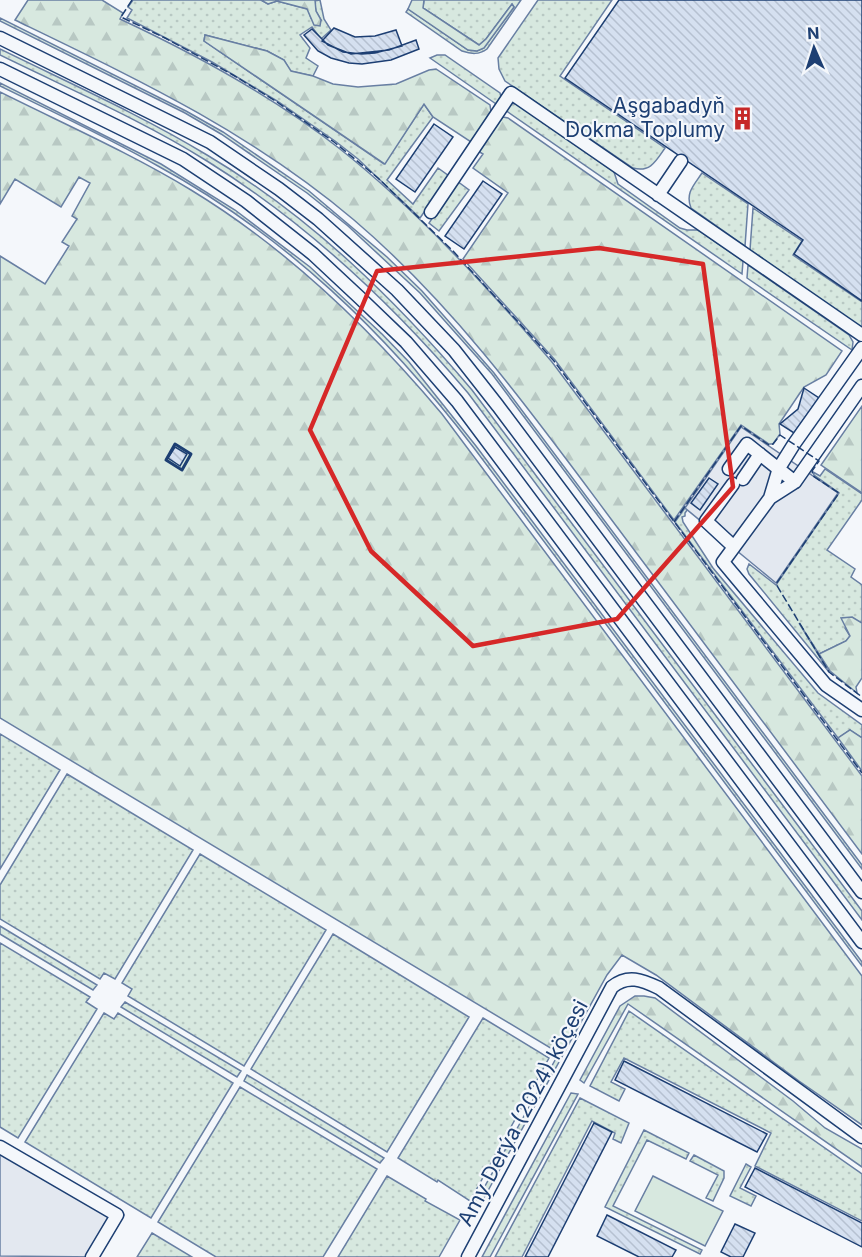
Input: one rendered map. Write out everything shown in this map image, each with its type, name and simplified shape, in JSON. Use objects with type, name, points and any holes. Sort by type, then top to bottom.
[{"type":"street","points":[[0,38],[210,142],[318,219],[397,290],[454,350],[491,397],[862,892]]},
{"type":"street","points":[[0,69],[183,159],[246,201],[313,254],[406,342],[464,411],[862,942]]},
{"type":"street","points":[[431,212],[511,93],[862,335]]},
{"type":"street","points":[[658,195],[681,161]]},
{"type":"street","points":[[862,348],[779,468],[770,498],[723,562],[826,685],[862,710]]},
{"type":"street","points":[[770,498],[795,482],[862,386]]},
{"type":"street","points":[[729,469],[746,444],[795,482]]},
{"type":"street","points":[[734,547],[706,521],[760,454]]},
{"type":"street","name":"Amy Derýa (2024) köçesi","points":[[468,1257],[612,987],[620,981],[640,979],[659,988],[862,1137]]},
{"type":"street","points":[[0,1147],[117,1215],[92,1257]]},
{"type":"highlighted area","points":[[599,248],[703,264],[733,487],[617,619],[473,646],[371,551],[310,430],[377,271]]},
{"type":"green space","points":[[28,0],[102,0],[123,13],[120,19],[177,47],[261,94],[288,111],[368,172],[451,251],[552,362],[862,776],[862,854],[522,400],[426,288],[354,220],[274,160],[191,109],[15,20]]},
{"type":"green space","points":[[133,0],[261,0],[268,4],[277,1],[308,9],[311,18],[321,20],[314,1],[320,0],[324,19],[331,30],[321,39],[312,27],[300,35],[310,48],[306,58],[318,66],[313,76],[290,71],[284,60],[267,51],[205,35],[204,41],[384,164],[424,104],[433,117],[387,180],[413,204],[438,168],[449,176],[420,218],[358,159],[277,101],[212,62],[127,18],[132,10],[128,7]]},
{"type":"green space","points":[[261,0],[315,0],[316,11],[321,20],[320,26],[314,25],[307,9],[277,1],[268,4]]},
{"type":"green space","points":[[412,0],[424,0],[423,8],[479,45],[512,4],[514,7],[484,48],[477,51],[468,50],[408,9]]},
{"type":"green space","points":[[424,0],[521,0],[487,49],[469,53],[462,51],[406,12],[408,9],[468,50],[477,51],[484,48],[514,7],[512,4],[479,45],[423,8]]},
{"type":"green space","points":[[538,0],[612,0],[560,76],[665,148],[652,165],[644,169],[633,168],[505,81],[499,69],[498,58]]},
{"type":"green space","points":[[0,18],[186,111],[223,132],[309,191],[387,257],[422,291],[494,373],[862,865],[862,869],[492,374],[420,293],[348,226],[307,193],[221,134],[185,113],[0,21]]},
{"type":"green space","points":[[205,35],[267,51],[284,60],[291,71],[333,84],[358,87],[396,84],[436,69],[490,105],[491,112],[471,142],[433,117],[424,104],[385,164],[204,41]]},
{"type":"green space","points":[[0,49],[157,126],[245,179],[316,232],[413,323],[472,390],[862,911],[862,920],[468,393],[379,297],[314,238],[244,185],[157,132],[0,55]]},
{"type":"green space","points":[[445,55],[500,93],[502,101],[499,106],[430,58]]},
{"type":"green space","points":[[0,83],[161,164],[235,210],[310,267],[382,334],[409,362],[476,446],[862,962],[862,966],[474,448],[406,365],[369,327],[291,256],[249,223],[205,193],[119,145],[0,86]]},
{"type":"green space","points":[[0,92],[168,176],[227,213],[294,264],[356,320],[442,414],[862,976],[862,1125],[656,975],[622,955],[607,975],[479,1207],[475,1204],[559,1053],[0,718],[0,256],[45,284],[69,246],[62,242],[77,219],[72,216],[90,183],[79,177],[61,207],[15,179],[0,204]]},
{"type":"green space","points":[[511,103],[516,104],[614,172],[618,184],[680,228],[698,230],[743,261],[742,274],[505,110]]},
{"type":"green space","points":[[503,117],[508,118],[842,351],[826,375],[804,387],[779,424],[780,434],[773,444],[769,444],[741,425],[674,520],[555,360],[463,259],[508,193],[473,168],[483,154],[478,151]]},
{"type":"green space","points":[[702,173],[748,204],[745,246],[691,208],[690,193]]},
{"type":"green space","points":[[457,181],[469,190],[439,231],[429,223]]},
{"type":"green space","points":[[753,208],[802,241],[793,255],[862,302],[862,328],[750,250]]},
{"type":"green space","points":[[748,265],[849,335],[853,342],[852,350],[747,278]]},
{"type":"green space","points":[[862,406],[862,493],[821,465]]},
{"type":"green space","points":[[742,427],[740,434],[685,516],[682,517],[683,522],[713,568],[818,693],[862,725],[862,738],[850,730],[838,738],[675,522]]},
{"type":"green space","points":[[825,469],[862,494],[862,500],[827,550],[855,569],[851,577],[862,585],[862,623],[852,618],[845,628],[850,636],[846,641],[819,654],[799,623],[829,672],[747,569],[749,564],[776,585],[839,493],[814,475],[813,472],[820,476]]},
{"type":"green space","points":[[852,617],[862,623],[862,678],[856,687],[857,693],[830,671],[819,654],[846,641],[850,636],[841,618]]},
{"type":"green space","points":[[850,730],[862,738],[862,771],[838,738]]},
{"type":"green space","points":[[0,734],[60,770],[0,869]]},
{"type":"green space","points":[[67,774],[193,850],[115,979],[104,973],[100,979],[0,919],[0,885]]},
{"type":"green space","points":[[200,854],[326,930],[244,1066],[128,996],[132,989],[122,983]]},
{"type":"green space","points":[[0,926],[97,985],[93,990],[0,934]]},
{"type":"green space","points":[[333,934],[469,1017],[387,1152],[251,1069]]},
{"type":"green space","points":[[0,943],[90,997],[86,1002],[97,1009],[18,1138],[0,1127]]},
{"type":"green space","points":[[635,996],[655,998],[793,1101],[825,1128],[862,1149],[862,1167],[628,1004],[584,1083],[580,1080],[620,1006]]},
{"type":"green space","points":[[125,1002],[241,1071],[237,1077],[121,1007]]},
{"type":"green space","points":[[629,1011],[862,1174],[862,1221],[755,1166],[771,1133],[624,1058],[611,1082],[625,1089],[619,1101],[590,1086]]},
{"type":"green space","points":[[104,1013],[114,1019],[118,1013],[233,1083],[151,1218],[25,1142]]},
{"type":"green space","points":[[483,1018],[549,1058],[470,1201],[398,1158]]},
{"type":"green space","points":[[247,1075],[384,1158],[380,1163],[244,1081]]},
{"type":"green space","points":[[240,1087],[377,1169],[323,1257],[216,1257],[158,1222]]},
{"type":"green space","points":[[571,1093],[578,1094],[490,1257],[482,1257]]},
{"type":"green space","points":[[580,1098],[629,1123],[621,1143],[613,1139],[615,1133],[592,1121],[522,1257],[495,1257]]},
{"type":"green space","points":[[644,1130],[689,1153],[686,1159],[647,1140],[613,1206],[702,1250],[700,1254],[605,1207]]},
{"type":"green space","points":[[694,1155],[724,1171],[724,1178],[713,1201],[706,1198],[718,1175],[690,1161]]},
{"type":"green space","points":[[746,1164],[751,1167],[740,1188],[756,1196],[751,1206],[730,1196]]},
{"type":"green space","points":[[387,1176],[460,1220],[439,1257],[338,1257]]},
{"type":"green space","points":[[653,1176],[723,1211],[705,1246],[635,1211]]},
{"type":"green space","points":[[152,1233],[192,1257],[137,1257]]},
{"type":"shaded area","points":[[741,427],[838,493],[776,583],[685,508]]},
{"type":"shaded area","points":[[0,1141],[124,1215],[99,1257],[0,1256]]},
{"type":"building","name":"Aşgabadyň Dokma Toplumy","points":[[619,0],[862,0],[862,301],[794,254],[803,240],[565,78]]},
{"type":"building","points":[[334,28],[355,37],[375,36],[396,30],[402,46],[375,53],[343,52],[322,41]]},
{"type":"building","points":[[312,29],[328,45],[351,54],[389,50],[416,40],[419,49],[391,60],[362,64],[349,63],[331,58],[318,51],[304,35]]},
{"type":"building","points":[[434,124],[453,137],[415,192],[396,179]]},
{"type":"building","points":[[483,181],[502,194],[464,249],[445,236]]},
{"type":"building","points":[[804,388],[819,398],[794,433],[780,424],[798,409]]},
{"type":"building","points":[[175,447],[187,454],[180,466],[168,458]]},
{"type":"building","points":[[709,478],[718,484],[700,510],[691,503]]},
{"type":"building","points":[[624,1061],[767,1134],[757,1152],[615,1080]]},
{"type":"building","points":[[594,1123],[612,1132],[548,1257],[525,1257]]},
{"type":"building","points":[[755,1168],[862,1223],[862,1247],[745,1187]]},
{"type":"building","points":[[607,1215],[676,1250],[672,1257],[639,1257],[597,1236]]},
{"type":"building","points":[[735,1224],[755,1233],[743,1257],[731,1257],[721,1252]]},
{"type":"fence","points":[[132,0],[121,17],[233,75],[277,102],[334,142],[378,178],[454,252],[554,361],[862,773]]},
{"type":"fence","points":[[674,522],[741,426],[769,445],[773,444],[780,435],[819,461],[812,471],[813,476],[839,493],[776,584],[829,672],[862,697]]},
{"type":"wall","points":[[175,444],[191,454],[182,470],[166,460],[175,444]]},
{"type":"place","name":"Aşgabadyň Dokma Toplumy","points":[[743,118]]}]
